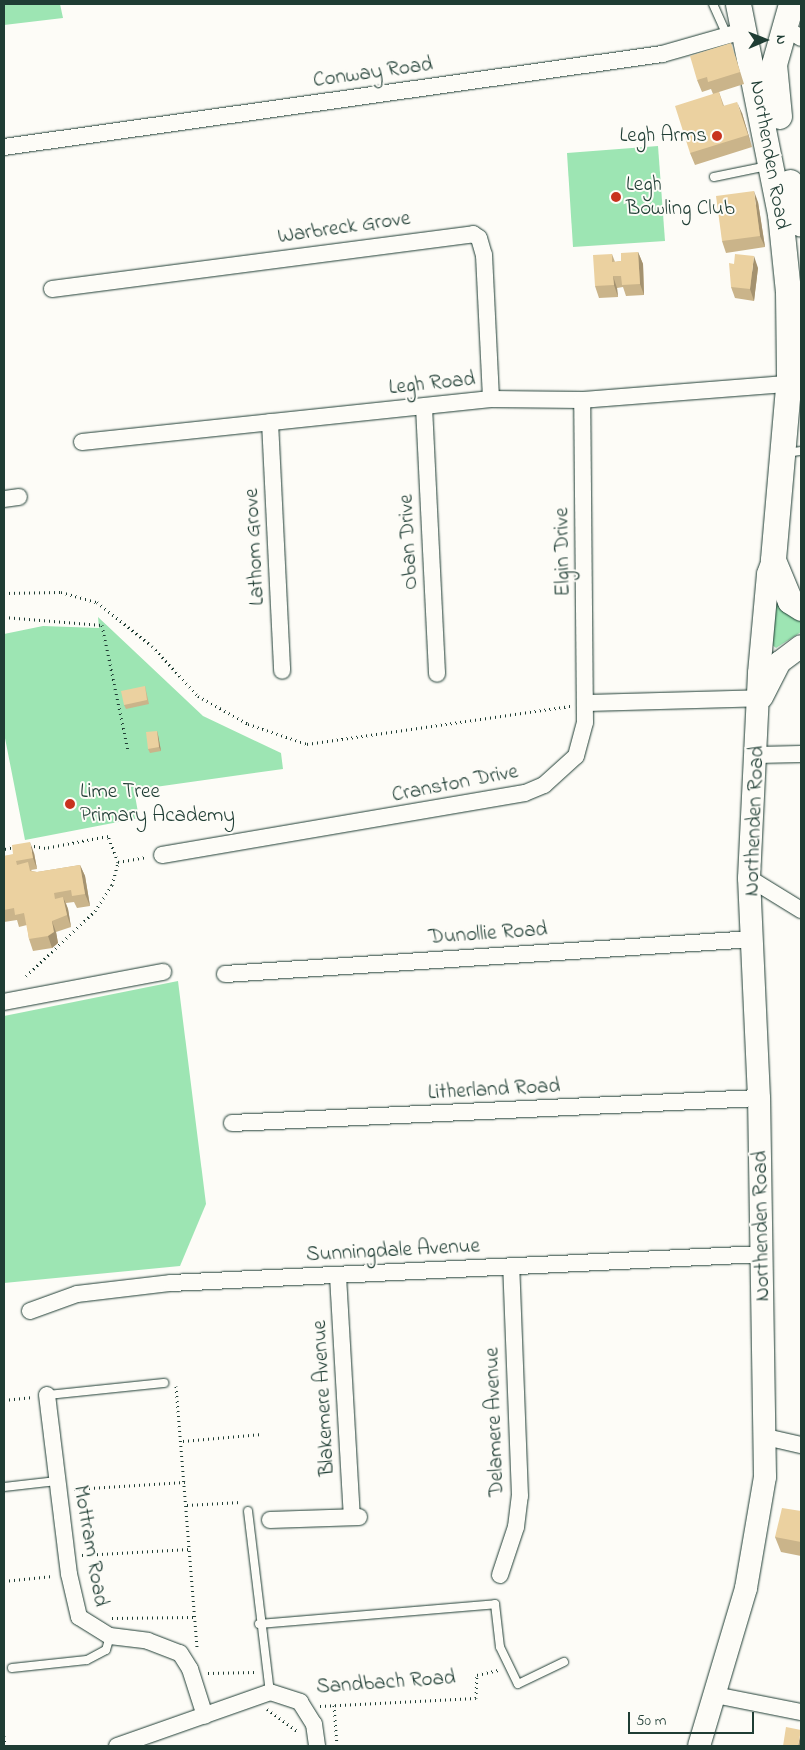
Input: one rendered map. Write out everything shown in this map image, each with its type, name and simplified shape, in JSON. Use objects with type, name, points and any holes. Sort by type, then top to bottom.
[{"type":"main road","name":"Northenden Road","points":[[699,1746],[756,1547],[766,1437],[759,1098],[754,939],[749,878],[761,698],[760,663],[773,560],[791,452],[792,385],[787,282],[772,165],[737,33],[738,4]]},
{"type":"main road","name":"Northenden Road","points":[[791,22],[774,64],[776,101],[801,224]]},
{"type":"main road","points":[[773,560],[790,601],[801,608]]},
{"type":"main road","name":"Northenden Road","points":[[761,698],[780,662],[801,646]]},
{"type":"street","name":"Conway Road","points":[[4,147],[653,56],[737,33]]},
{"type":"street","name":"Warbreck Grove","points":[[52,288],[473,234],[479,238],[484,255],[491,399]]},
{"type":"street","name":"Legh Road","points":[[82,442],[491,399],[582,400],[792,385]]},
{"type":"street","name":"Elgin Drive","points":[[582,400],[586,703]]},
{"type":"street","name":"Oban Drive","points":[[424,407],[437,674]]},
{"type":"street","name":"Lathom Grove","points":[[270,422],[282,670]]},
{"type":"street","points":[[586,703],[761,698]]},
{"type":"street","name":"Cranston Drive","points":[[162,855],[525,793],[544,785],[576,756],[586,703]]},
{"type":"street","points":[[757,755],[801,754]]},
{"type":"street","points":[[749,878],[801,910]]},
{"type":"street","name":"Dunollie Road","points":[[225,974],[754,939]]},
{"type":"street","points":[[4,1002],[163,972]]},
{"type":"street","name":"Litherland Road","points":[[232,1123],[759,1098]]},
{"type":"street","name":"Sunningdale Avenue","points":[[30,1310],[112,1288],[762,1254]]},
{"type":"street","name":"Delamere Avenue","points":[[500,1575],[516,1526],[520,1496],[510,1266]]},
{"type":"street","name":"Blakemere Avenue","points":[[270,1520],[356,1517],[338,1276]]},
{"type":"street","name":"Mottram Road","points":[[47,1395],[66,1555],[79,1617],[86,1624],[110,1636],[148,1640],[180,1653],[190,1669],[205,1716]]},
{"type":"street","points":[[766,1437],[801,1445]]},
{"type":"street","points":[[117,1746],[270,1692]]},
{"type":"street","name":"Sandbach Road","points":[[270,1692],[300,1702],[306,1710],[317,1746]]},
{"type":"street","points":[[715,1695],[801,1712]]},
{"type":"lane","points":[[713,4],[737,33]]},
{"type":"lane","points":[[714,177],[772,165]]},
{"type":"lane","points":[[47,1395],[164,1383]]},
{"type":"lane","points":[[4,1487],[58,1485]]},
{"type":"lane","points":[[248,1511],[259,1624],[270,1692]]},
{"type":"lane","points":[[259,1624],[495,1604],[507,1667],[518,1684],[564,1662]]},
{"type":"lane","points":[[12,1668],[87,1660],[106,1650],[110,1636]]},
{"type":"path","points":[[4,617],[102,625],[128,751]]},
{"type":"path","points":[[5,849],[28,844],[45,848],[108,836],[118,862],[112,885],[95,911],[26,976]]},
{"type":"path","points":[[118,862],[162,855]]},
{"type":"path","points":[[164,1383],[175,1382],[183,1440],[197,1655]]},
{"type":"path","points":[[4,1400],[47,1395]]},
{"type":"path","points":[[183,1440],[262,1434]]},
{"type":"path","points":[[58,1485],[185,1482]]},
{"type":"path","points":[[187,1505],[247,1501]]},
{"type":"path","points":[[66,1555],[190,1549]]},
{"type":"path","points":[[4,1581],[69,1574]]},
{"type":"path","points":[[86,1624],[97,1619],[194,1617]]},
{"type":"path","name":"Sandbach Road","points":[[306,1710],[334,1705],[476,1698],[477,1675],[507,1667]]},
{"type":"path","points":[[199,1674],[266,1672]]},
{"type":"path","points":[[252,1698],[317,1746]]},
{"type":"path","points":[[334,1705],[337,1746]]},
{"type":"path","points":[[4,1736],[5,1746]]},
{"type":"green space","points":[[4,4],[60,4],[63,18],[4,25]]},
{"type":"green space","name":"Legh Bowling Club","points":[[658,146],[665,241],[573,247],[567,153]]},
{"type":"green space","points":[[775,599],[801,621],[801,632],[776,648],[771,644]]},
{"type":"green space","points":[[98,617],[203,716],[281,753],[283,769],[134,790],[139,818],[25,840],[4,733],[4,634],[43,626],[99,628]]},
{"type":"green space","points":[[178,981],[206,1204],[180,1266],[4,1283],[4,1016]]},
{"type":"building","points":[[731,43],[740,72],[708,82],[707,77],[697,80],[690,56]]},
{"type":"building","name":"Legh Arms","points":[[719,92],[723,106],[737,102],[748,135],[690,153],[675,106]]},
{"type":"building","points":[[754,191],[760,236],[722,241],[716,196]]},
{"type":"building","points":[[638,252],[640,284],[622,285],[621,276],[613,276],[614,285],[595,286],[593,255],[612,254],[612,262],[621,261],[621,253]]},
{"type":"building","points":[[735,254],[754,256],[750,289],[731,287],[729,263],[734,264]]},
{"type":"building","points":[[145,686],[147,700],[124,705],[121,691]]},
{"type":"building","points":[[157,731],[159,747],[148,749],[146,732]]},
{"type":"building","points":[[30,842],[33,858],[16,861],[17,865],[28,862],[30,871],[37,872],[80,865],[85,894],[72,896],[71,890],[54,893],[55,899],[63,897],[67,915],[52,921],[54,932],[48,936],[29,939],[24,913],[15,915],[14,908],[4,910],[4,856],[13,854],[12,845]]},
{"type":"building","points":[[782,1508],[801,1511],[801,1542],[775,1537]]},
{"type":"building","points":[[786,1727],[801,1730],[798,1746],[783,1746]]},
{"type":"place","name":"Legh Arms","points":[[717,136]]},
{"type":"place","name":"Legh Bowling Club","points":[[616,197]]},
{"type":"place","name":"Lime Tree Primary Academy","points":[[70,804]]}]
